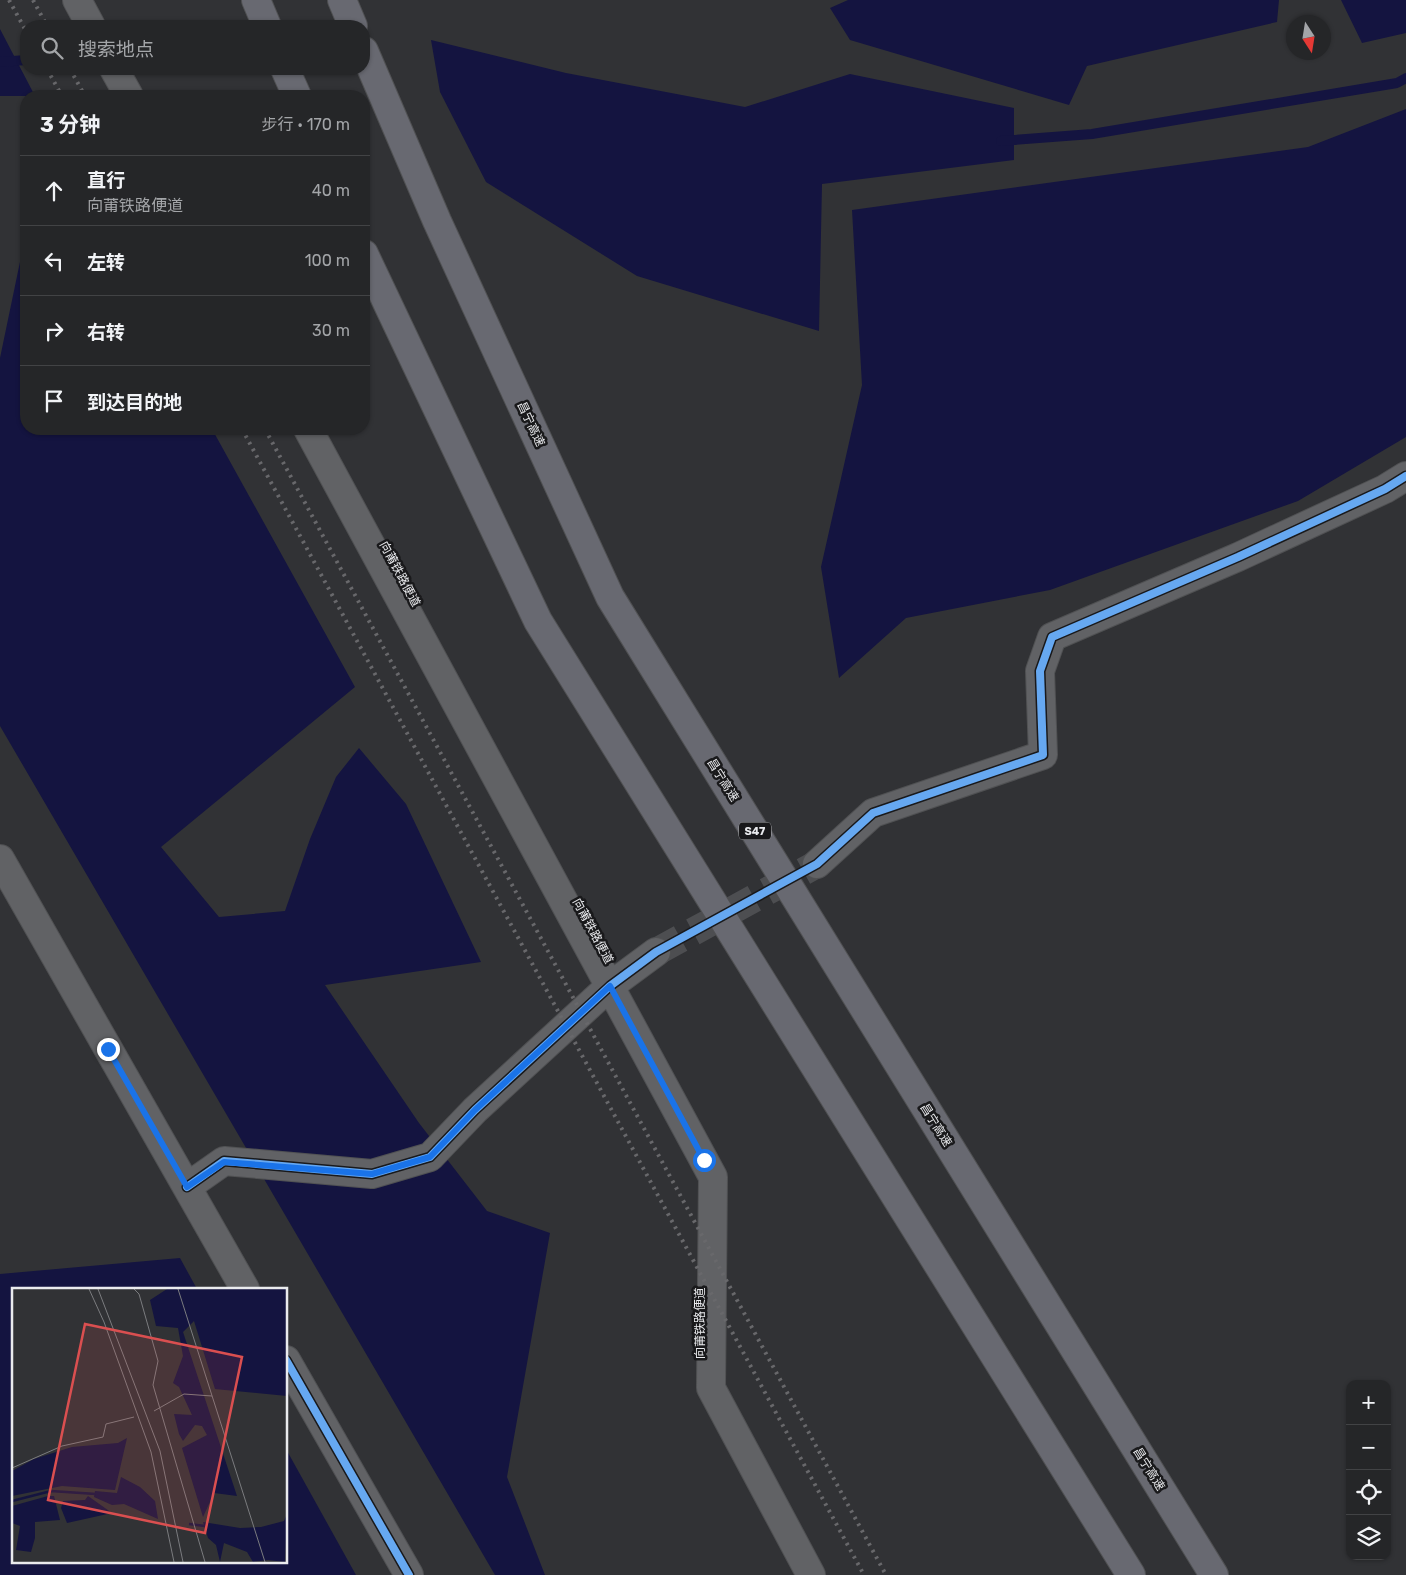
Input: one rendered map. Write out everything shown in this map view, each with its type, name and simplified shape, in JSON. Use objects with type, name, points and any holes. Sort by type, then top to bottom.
[{"type":"highway","points":[[256,0],[265,20]]},
{"type":"highway","points":[[342,0],[350,20]]},
{"type":"highway","name":"昌宁高速","points":[[370,65],[437,221],[610,597],[1214,1575]]},
{"type":"highway","points":[[288,75],[294,90]]},
{"type":"highway","points":[[370,267],[538,621],[1131,1575]]},
{"type":"street","points":[[77,0],[88,20]]},
{"type":"street","points":[[117,75],[126,90]]},
{"type":"street","name":"向莆铁路便道","points":[[311,435],[713,1177],[711,1388],[811,1575]]},
{"type":"street","points":[[816,864],[873,813],[1043,756],[1040,670],[1052,638],[1238,557],[1385,489],[1406,476]]},
{"type":"street","points":[[0,859],[244,1288]]},
{"type":"street","points":[[187,1187],[224,1162],[372,1174],[430,1157],[475,1110],[610,986],[656,952]]},
{"type":"street","points":[[288,1363],[409,1575]]},
{"type":"shaded area","points":[[848,0],[1279,0],[1277,22],[1087,66],[1069,105],[850,40],[830,8]]},
{"type":"shaded area","points":[[1341,0],[1406,0],[1406,33],[1362,43]]},
{"type":"shaded area","points":[[0,29],[20,67],[20,75],[24,75],[32,90],[20,90],[20,96],[0,96]]},
{"type":"shaded area","points":[[431,40],[566,73],[745,107],[850,74],[1014,108],[1014,160],[822,184],[819,331],[637,276],[486,182],[440,92]]},
{"type":"shaded area","points":[[1406,109],[1406,437],[1298,501],[1050,590],[906,618],[839,678],[821,567],[862,385],[852,210],[1308,147]]},
{"type":"shaded area","points":[[20,262],[20,435],[215,435],[355,687],[161,847],[219,917],[285,911],[310,839],[336,777],[359,748],[406,804],[481,962],[325,985],[419,1123],[487,1211],[550,1233],[507,1477],[545,1575],[495,1575],[0,726],[0,358]]},
{"type":"shaded area","points":[[180,1258],[196,1288],[12,1288],[12,1562],[288,1562],[288,1453],[356,1575],[0,1575],[0,1274]]},
{"type":"waterway","points":[[0,62],[20,60]]},
{"type":"waterway","points":[[1001,141],[1092,134],[1397,83],[1406,78]]},
{"type":"tunnel","points":[[656,952],[817,864]]},
{"type":"railway","points":[[9,0],[20,20]]},
{"type":"railway","points":[[33,0],[44,20]]},
{"type":"railway","points":[[50,75],[59,90]]},
{"type":"railway","points":[[73,75],[82,90]]},
{"type":"railway","points":[[245,435],[864,1575]]},
{"type":"railway","points":[[268,435],[886,1575]]},
{"type":"cycle path","points":[[187,1187],[224,1161],[372,1174],[430,1157],[475,1110],[610,986],[656,952],[817,864],[873,813],[1043,755],[1040,671],[1052,637],[1238,557],[1385,489],[1406,476]]},
{"type":"cycle path","points":[[288,1363],[409,1575]]},
{"type":"route","points":[[108,1049],[187,1187],[224,1162],[372,1174],[430,1157],[475,1110],[610,986],[704,1160]]}]
